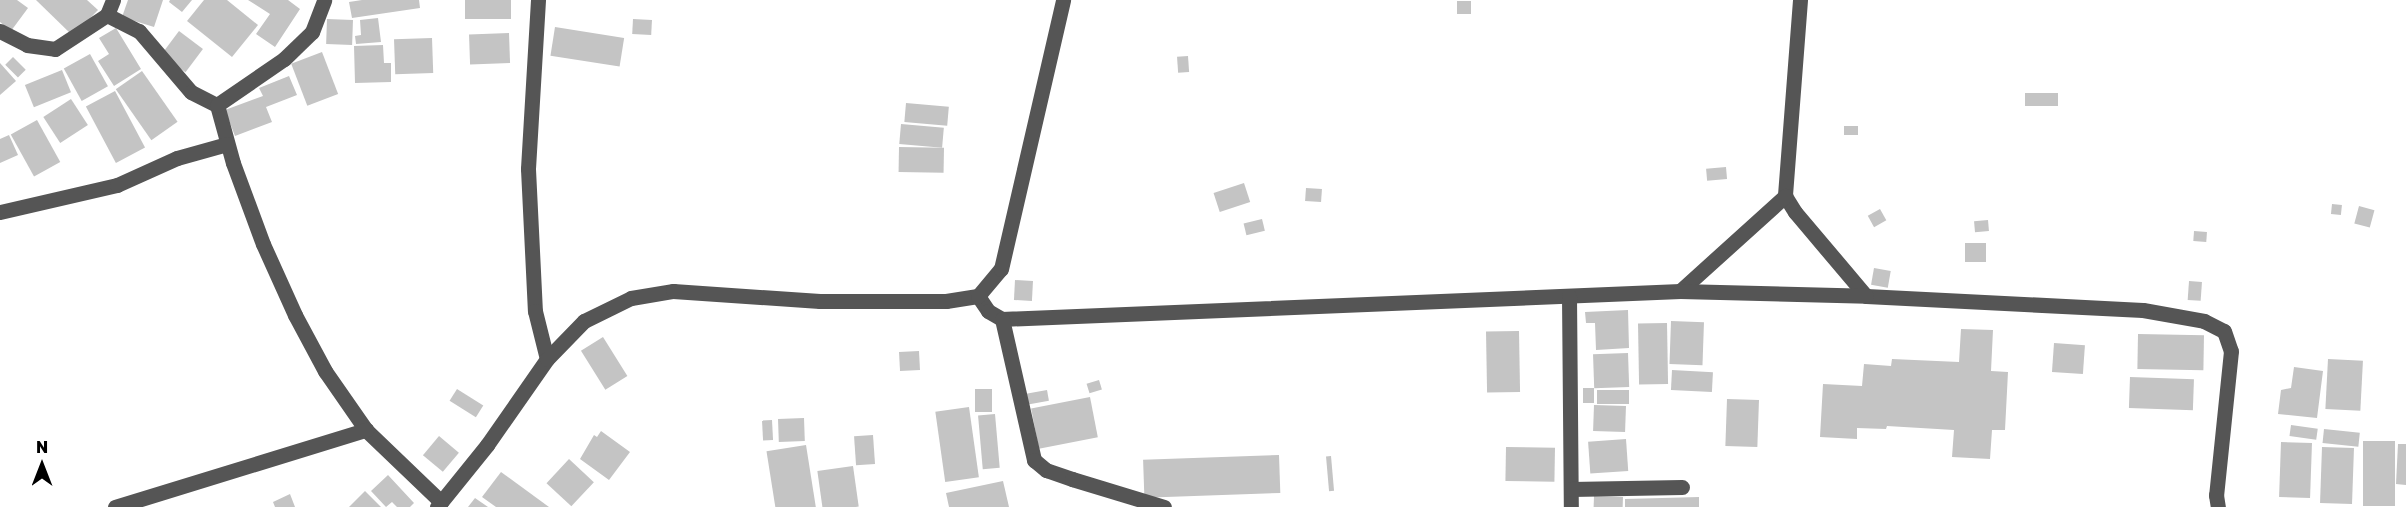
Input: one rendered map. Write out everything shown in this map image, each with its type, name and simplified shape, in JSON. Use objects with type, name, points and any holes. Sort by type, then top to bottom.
[{"type":"street","points":[[0,31],[27,45],[55,49],[107,15],[113,0]]},
{"type":"street","points":[[217,105],[284,59],[312,32],[324,0]]},
{"type":"street","points":[[538,0],[528,169],[535,311],[548,359]]},
{"type":"street","points":[[107,15],[139,31],[191,92],[217,105],[227,144],[262,244],[295,315],[325,371],[366,430],[439,504],[487,445],[548,359],[584,321],[631,298],[673,291],[820,301],[946,301],[978,296],[1001,269],[1063,0]]},
{"type":"street","points":[[1800,0],[1785,196],[1866,296]]},
{"type":"street","points":[[0,212],[117,185],[177,158],[227,144]]},
{"type":"street","points":[[1680,291],[1785,196]]},
{"type":"street","points":[[978,296],[988,311],[1002,319],[1680,291],[1866,296],[2143,310],[2204,321],[2224,331],[2231,351],[2216,495],[2218,507]]},
{"type":"street","points":[[1569,296],[1570,507]]},
{"type":"street","points":[[1002,319],[1034,459],[1046,470],[1164,507]]},
{"type":"street","points":[[115,507],[366,430]]},
{"type":"street","points":[[1571,489],[1682,487]]},
{"type":"building","points":[[0,0],[17,0],[28,8],[11,31],[0,22]]},
{"type":"building","points":[[36,0],[87,0],[98,10],[73,36]]},
{"type":"building","points":[[128,0],[163,0],[154,27],[122,17]]},
{"type":"building","points":[[170,0],[192,0],[182,12],[169,2]]},
{"type":"building","points":[[204,0],[227,0],[258,25],[232,57],[187,21]]},
{"type":"building","points":[[248,0],[288,0],[300,9],[275,47],[256,34],[270,14]]},
{"type":"building","points":[[419,0],[420,8],[352,18],[349,2]]},
{"type":"building","points":[[465,0],[511,0],[511,19],[465,19]]},
{"type":"building","points":[[1457,1],[1471,1],[1471,14],[1457,14]]},
{"type":"building","points":[[378,18],[381,42],[356,44],[355,36],[361,35],[360,20]]},
{"type":"building","points":[[327,19],[353,20],[352,45],[326,44]]},
{"type":"building","points":[[633,19],[652,20],[651,35],[632,34]]},
{"type":"building","points":[[555,27],[624,38],[620,67],[550,56]]},
{"type":"building","points":[[116,28],[141,69],[114,86],[98,61],[109,54],[99,38]]},
{"type":"building","points":[[179,31],[203,49],[186,72],[162,54]]},
{"type":"building","points":[[509,33],[510,63],[470,64],[469,34]]},
{"type":"building","points":[[432,38],[433,73],[395,74],[394,39]]},
{"type":"building","points":[[383,45],[384,63],[391,63],[391,82],[355,83],[354,46]]},
{"type":"building","points":[[322,52],[338,94],[307,106],[291,64]]},
{"type":"building","points":[[90,54],[108,86],[82,101],[64,69]]},
{"type":"building","points":[[1188,56],[1189,72],[1178,73],[1177,57]]},
{"type":"building","points":[[13,57],[26,70],[18,78],[5,65]]},
{"type":"building","points":[[0,63],[16,81],[0,95]]},
{"type":"building","points":[[62,70],[71,92],[34,107],[25,85]]},
{"type":"building","points":[[142,71],[178,122],[151,140],[116,89]]},
{"type":"building","points":[[289,76],[297,95],[266,107],[272,122],[235,136],[225,110],[263,96],[259,88]]},
{"type":"building","points":[[115,91],[145,148],[116,163],[86,106]]},
{"type":"building","points":[[2025,93],[2058,93],[2058,106],[2025,106]]},
{"type":"building","points":[[71,99],[88,125],[60,143],[43,117]]},
{"type":"building","points":[[906,103],[949,107],[947,126],[904,122]]},
{"type":"building","points":[[37,120],[60,162],[34,177],[11,135]]},
{"type":"building","points":[[901,124],[944,128],[942,148],[899,144]]},
{"type":"building","points":[[1844,126],[1858,126],[1858,135],[1844,135]]},
{"type":"building","points":[[9,135],[18,155],[0,163],[0,139]]},
{"type":"building","points":[[899,147],[944,148],[944,173],[899,172]]},
{"type":"building","points":[[1726,167],[1727,179],[1707,181],[1706,169]]},
{"type":"building","points":[[1244,183],[1250,202],[1220,212],[1214,193]]},
{"type":"building","points":[[1306,188],[1322,189],[1321,202],[1305,201]]},
{"type":"building","points":[[2332,204],[2342,205],[2341,215],[2331,214]]},
{"type":"building","points":[[2359,206],[2374,210],[2370,228],[2354,223]]},
{"type":"building","points":[[1880,209],[1886,220],[1874,227],[1868,216]]},
{"type":"building","points":[[1262,219],[1265,231],[1246,235],[1244,224]]},
{"type":"building","points":[[1988,220],[1989,231],[1975,232],[1974,221]]},
{"type":"building","points":[[2194,231],[2207,232],[2206,242],[2193,241]]},
{"type":"building","points":[[1965,243],[1986,243],[1986,262],[1965,262]]},
{"type":"building","points":[[1874,268],[1891,271],[1888,288],[1871,285]]},
{"type":"building","points":[[1015,280],[1033,281],[1032,301],[1014,300]]},
{"type":"building","points":[[2189,281],[2202,282],[2201,301],[2188,300]]},
{"type":"building","points":[[1628,310],[1629,348],[1596,350],[1595,323],[1586,323],[1585,312]]},
{"type":"building","points":[[1671,321],[1704,322],[1702,365],[1669,364]]},
{"type":"building","points":[[1667,323],[1668,384],[1639,384],[1638,324]]},
{"type":"building","points":[[1961,329],[1993,330],[1991,371],[2008,372],[2005,430],[1992,430],[1990,459],[1952,457],[1954,430],[1887,426],[1886,429],[1857,428],[1857,439],[1820,437],[1823,384],[1862,386],[1864,364],[1891,366],[1892,359],[1959,362]]},
{"type":"building","points":[[1519,331],[1520,392],[1487,393],[1486,332]]},
{"type":"building","points":[[2138,334],[2204,335],[2203,370],[2137,369]]},
{"type":"building","points":[[603,337],[627,376],[605,390],[581,351]]},
{"type":"building","points":[[2054,343],[2085,345],[2083,374],[2052,372]]},
{"type":"building","points":[[919,351],[920,370],[900,371],[899,352]]},
{"type":"building","points":[[1628,353],[1629,387],[1594,388],[1593,354]]},
{"type":"building","points":[[2328,359],[2363,361],[2360,411],[2325,409]]},
{"type":"building","points":[[2294,367],[2323,371],[2317,418],[2278,414],[2281,390],[2291,388]]},
{"type":"building","points":[[1672,370],[1713,372],[1712,392],[1671,390]]},
{"type":"building","points":[[2130,377],[2194,379],[2193,410],[2129,408]]},
{"type":"building","points":[[1099,380],[1102,390],[1089,393],[1087,384]]},
{"type":"building","points":[[1583,388],[1594,388],[1594,403],[1583,403]]},
{"type":"building","points":[[457,389],[483,405],[476,417],[450,401]]},
{"type":"building","points":[[975,389],[992,389],[992,412],[975,412]]},
{"type":"building","points":[[1047,390],[1049,401],[1025,405],[1023,394]]},
{"type":"building","points":[[1597,390],[1629,390],[1629,404],[1597,404]]},
{"type":"building","points":[[1090,397],[1098,437],[1039,449],[1031,408]]},
{"type":"building","points":[[1727,399],[1759,400],[1757,447],[1725,446]]},
{"type":"building","points":[[1594,405],[1626,406],[1625,432],[1593,431]]},
{"type":"building","points":[[969,407],[979,477],[945,482],[935,412]]},
{"type":"building","points":[[995,414],[1000,468],[983,469],[978,415]]},
{"type":"building","points":[[804,418],[805,441],[779,442],[778,419]]},
{"type":"building","points":[[772,420],[773,440],[763,440],[762,421]]},
{"type":"building","points":[[2291,425],[2318,429],[2316,440],[2289,436]]},
{"type":"building","points":[[2324,429],[2360,433],[2358,447],[2323,443]]},
{"type":"building","points":[[601,431],[630,452],[609,480],[580,459],[594,435],[597,437]]},
{"type":"building","points":[[873,435],[875,464],[856,465],[854,436]]},
{"type":"building","points":[[439,436],[459,453],[443,472],[423,455]]},
{"type":"building","points":[[1626,439],[1628,471],[1590,474],[1588,442]]},
{"type":"building","points":[[2363,441],[2395,441],[2395,506],[2363,506]]},
{"type":"building","points":[[2281,442],[2312,443],[2310,498],[2279,497]]},
{"type":"building","points":[[2398,444],[2406,444],[2406,485],[2396,484]]},
{"type":"building","points":[[806,445],[816,507],[775,507],[766,451]]},
{"type":"building","points":[[1506,447],[1555,448],[1554,482],[1505,481]]},
{"type":"building","points":[[2322,447],[2354,448],[2352,504],[2320,503]]},
{"type":"building","points":[[1279,455],[1280,493],[1144,498],[1143,460]]},
{"type":"building","points":[[1326,456],[1331,456],[1334,491],[1329,491]]},
{"type":"building","points":[[569,459],[594,482],[571,506],[546,483]]},
{"type":"building","points":[[853,466],[859,507],[822,507],[817,471]]},
{"type":"building","points":[[501,472],[549,507],[496,507],[482,497]]},
{"type":"building","points":[[388,475],[414,503],[410,507],[397,507],[392,502],[386,507],[371,491]]},
{"type":"building","points":[[1003,481],[1009,507],[949,507],[946,493]]},
{"type":"building","points":[[365,491],[381,507],[349,507]]},
{"type":"building","points":[[290,494],[295,507],[275,507],[273,502]]},
{"type":"building","points":[[1594,496],[1623,497],[1623,507],[1594,507]]},
{"type":"building","points":[[1699,497],[1699,507],[1625,507],[1625,499]]},
{"type":"building","points":[[475,498],[488,507],[468,507]]}]
